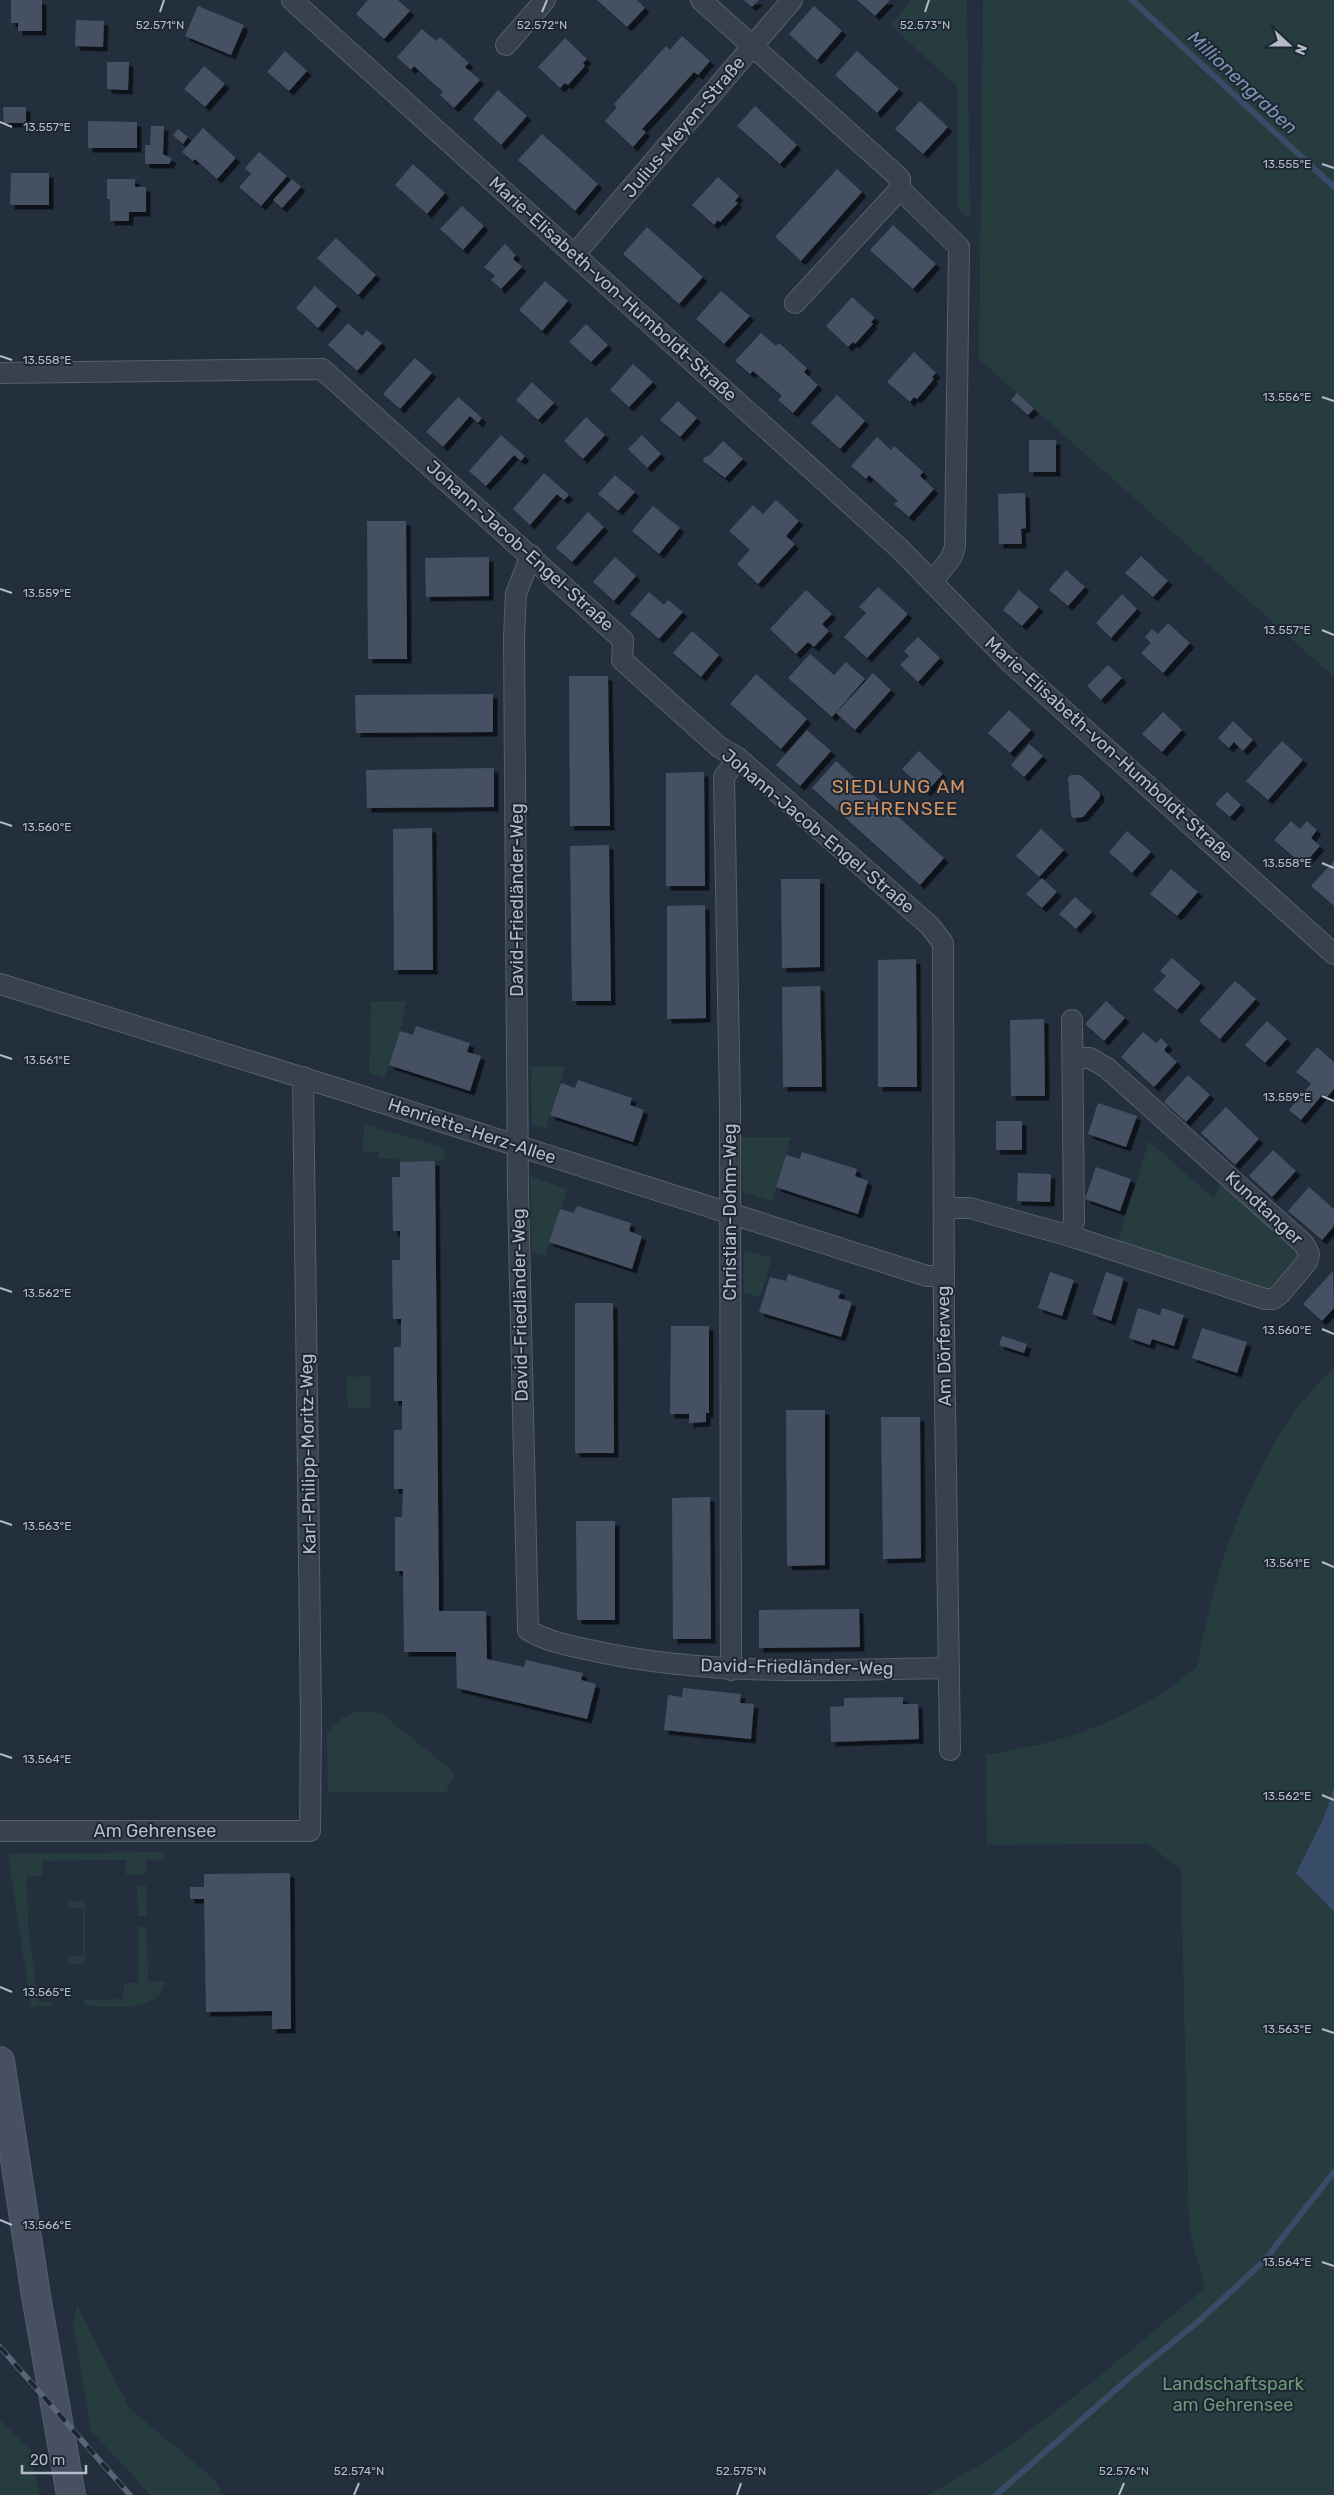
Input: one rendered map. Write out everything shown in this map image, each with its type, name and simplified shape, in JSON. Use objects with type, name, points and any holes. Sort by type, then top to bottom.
[{"type":"main road","points":[[0,2061],[36,2296],[71,2495]]},
{"type":"street","name":"Marie-Elisabeth-von-Humboldt-Straße","points":[[292,0],[576,254],[893,544],[1012,663],[1334,954]]},
{"type":"street","points":[[506,45],[545,0]]},
{"type":"street","points":[[701,0],[900,179],[900,189],[795,304]]},
{"type":"street","name":"Julius-Meyen-Straße","points":[[576,254],[637,184],[644,172],[740,63],[751,45],[792,0]]},
{"type":"street","points":[[900,189],[959,247],[955,547],[951,558],[932,582]]},
{"type":"street","name":"Johann-Jacob-Engel-Straße","points":[[0,373],[322,369],[531,555],[623,640],[622,660],[719,747],[738,758],[930,926],[943,942]]},
{"type":"street","name":"David-Friedländer-Weg","points":[[531,555],[516,594],[514,637],[518,1146],[528,1630],[542,1639],[637,1660],[731,1670],[948,1668]]},
{"type":"street","name":"Christian-Dohm-Weg","points":[[731,1670],[730,1213],[724,777],[738,758]]},
{"type":"street","name":"Am Dörferweg","points":[[943,942],[944,1276],[950,1750]]},
{"type":"street","name":"Henriette-Herz-Allee","points":[[0,984],[303,1077],[927,1276],[944,1276]]},
{"type":"street","points":[[1070,1236],[1074,1221],[1072,1020]]},
{"type":"street","name":"Kundtanger","points":[[944,1208],[970,1208],[1070,1236],[1265,1300],[1273,1299],[1280,1294],[1307,1262],[1309,1254],[1304,1244],[1107,1068],[1090,1058],[1073,1058]]},
{"type":"street","name":"Karl-Philipp-Moritz-Weg","points":[[303,1077],[311,1720],[310,1831]]},
{"type":"street","name":"Am Gehrensee","points":[[0,1831],[310,1831]]},
{"type":"green space","points":[[912,0],[967,0],[970,219],[957,208],[957,86],[890,25]]},
{"type":"green space","points":[[983,0],[1334,0],[1334,677],[979,359]]},
{"type":"green space","points":[[406,1001],[400,1031],[384,1078],[369,1073],[371,1002]]},
{"type":"green space","points":[[531,1066],[565,1066],[546,1129],[532,1125]]},
{"type":"green space","points":[[364,1124],[445,1148],[444,1161],[400,1162],[398,1159],[379,1158],[379,1152],[363,1151]]},
{"type":"green space","points":[[741,1137],[791,1137],[772,1201],[743,1192]]},
{"type":"green space","points":[[1149,1141],[1214,1199],[1221,1179],[1297,1247],[1300,1257],[1268,1293],[1117,1244]]},
{"type":"green space","points":[[530,1176],[567,1189],[545,1256],[532,1252]]},
{"type":"green space","points":[[744,1250],[772,1258],[760,1297],[744,1293]]},
{"type":"green space","name":"Landschaftspark am Gehrensee","points":[[1334,1367],[1334,1787],[1324,1817],[1296,1873],[1334,1912],[1334,2495],[927,2495],[1001,2451],[1071,2399],[1205,2288],[1189,2229],[1181,1869],[1147,1844],[987,1845],[986,1755],[1045,1743],[1098,1726],[1148,1702],[1197,1667],[1211,1600],[1230,1538],[1242,1508],[1271,1449],[1289,1419]]},
{"type":"green space","points":[[371,1376],[371,1408],[348,1408],[346,1377]]},
{"type":"green space","points":[[355,1711],[381,1713],[455,1773],[446,1792],[328,1792],[327,1732],[341,1719]]},
{"type":"green space","points":[[163,1852],[163,1859],[146,1860],[146,1874],[126,1875],[126,1860],[42,1861],[42,1876],[27,1876],[28,1923],[38,2002],[52,2001],[53,2006],[31,2007],[8,1854]]},
{"type":"green space","points":[[146,1885],[147,1916],[138,1916],[137,1886]]},
{"type":"green space","points":[[68,1901],[85,1901],[85,1964],[69,1964],[69,1956],[83,1956],[83,1908],[69,1908]]},
{"type":"green space","points":[[138,1927],[147,1927],[148,1982],[165,1982],[161,1993],[153,2000],[132,2006],[84,2006],[84,2000],[123,1999],[124,1983],[138,1983]]},
{"type":"green space","points":[[77,2306],[130,2409],[213,2478],[223,2495],[151,2495],[91,2431],[73,2325]]},
{"type":"green space","points":[[0,2420],[30,2449],[39,2495],[0,2495]]},
{"type":"water","points":[[1334,1787],[1334,1912],[1296,1873],[1324,1817]]},
{"type":"building","points":[[11,0],[42,0],[42,31],[18,31],[18,23],[11,23]]},
{"type":"building","points":[[368,0],[398,0],[410,11],[384,39],[356,14]]},
{"type":"building","points":[[597,0],[637,0],[645,8],[627,27]]},
{"type":"building","points":[[744,0],[759,0],[752,7]]},
{"type":"building","points":[[857,0],[890,0],[875,16]]},
{"type":"building","points":[[198,6],[244,25],[231,55],[185,36]]},
{"type":"building","points":[[814,6],[842,31],[817,60],[789,34]]},
{"type":"building","points":[[76,20],[104,21],[103,47],[75,46]]},
{"type":"building","points":[[422,29],[436,41],[440,37],[469,63],[465,67],[480,80],[454,108],[440,95],[443,92],[414,66],[411,70],[397,57]]},
{"type":"building","points":[[682,36],[710,61],[698,75],[694,72],[642,129],[646,132],[633,147],[605,121],[617,107],[614,104],[666,46],[670,50]]},
{"type":"building","points":[[565,38],[587,59],[583,63],[585,66],[568,85],[565,83],[560,88],[538,67]]},
{"type":"building","points":[[285,51],[307,71],[289,91],[267,72]]},
{"type":"building","points":[[857,51],[899,89],[877,113],[835,75]]},
{"type":"building","points":[[107,62],[129,62],[128,90],[107,89]]},
{"type":"building","points":[[204,66],[225,84],[205,107],[184,89]]},
{"type":"building","points":[[498,90],[527,116],[501,145],[473,119]]},
{"type":"building","points":[[920,101],[948,127],[923,154],[895,129]]},
{"type":"building","points":[[755,106],[797,145],[780,164],[737,126]]},
{"type":"building","points":[[3,107],[26,107],[26,123],[4,123]]},
{"type":"building","points":[[88,121],[137,122],[137,148],[88,148]]},
{"type":"building","points":[[151,126],[164,126],[163,154],[172,159],[169,164],[145,164],[145,145],[150,145]]},
{"type":"building","points":[[203,128],[236,158],[217,179],[195,159],[193,161],[182,152]]},
{"type":"building","points":[[178,129],[188,137],[183,144],[173,135]]},
{"type":"building","points":[[542,134],[598,184],[575,211],[518,160]]},
{"type":"building","points":[[259,152],[287,176],[261,206],[239,187],[251,174],[245,168]]},
{"type":"building","points":[[413,164],[445,193],[427,214],[395,185]]},
{"type":"building","points":[[837,169],[862,192],[801,261],[775,237]]},
{"type":"building","points":[[11,173],[49,173],[49,205],[10,205]]},
{"type":"building","points":[[718,177],[739,196],[735,201],[738,203],[720,222],[718,220],[714,225],[692,205]]},
{"type":"building","points":[[107,179],[135,179],[135,187],[146,187],[146,212],[129,212],[129,221],[110,221],[110,199],[107,199]]},
{"type":"building","points":[[292,179],[301,187],[282,208],[273,200]]},
{"type":"building","points":[[462,206],[484,226],[463,250],[440,229]]},
{"type":"building","points":[[893,225],[936,264],[913,289],[870,250]]},
{"type":"building","points":[[647,227],[703,277],[679,304],[623,254]]},
{"type":"building","points":[[336,238],[376,275],[358,295],[317,258]]},
{"type":"building","points":[[505,244],[516,255],[513,259],[522,267],[501,289],[491,280],[495,276],[484,267]]},
{"type":"building","points":[[545,281],[568,301],[542,331],[519,310]]},
{"type":"building","points":[[315,286],[337,306],[318,328],[296,308]]},
{"type":"building","points":[[721,291],[750,316],[724,344],[696,319]]},
{"type":"building","points":[[852,297],[875,318],[871,322],[873,324],[855,344],[853,342],[848,347],[826,326]]},
{"type":"building","points":[[348,323],[362,336],[367,330],[382,343],[357,371],[328,345]]},
{"type":"building","points":[[586,324],[608,345],[591,362],[569,342]]},
{"type":"building","points":[[761,333],[776,346],[779,343],[807,368],[804,372],[818,385],[793,413],[778,400],[782,396],[753,371],[750,374],[735,361]]},
{"type":"building","points":[[914,352],[936,373],[932,377],[934,379],[917,399],[914,397],[910,402],[887,382]]},
{"type":"building","points":[[415,358],[432,373],[400,409],[383,394]]},
{"type":"building","points":[[633,364],[653,382],[629,407],[610,390]]},
{"type":"building","points":[[532,382],[554,403],[538,420],[516,400]]},
{"type":"building","points":[[1017,393],[1034,409],[1028,415],[1011,400]]},
{"type":"building","points":[[837,395],[865,421],[840,449],[811,423]]},
{"type":"building","points":[[458,397],[482,418],[478,423],[470,416],[443,447],[426,432]]},
{"type":"building","points":[[678,401],[697,418],[680,437],[660,420]]},
{"type":"building","points":[[586,417],[605,435],[583,459],[564,441]]},
{"type":"building","points":[[501,435],[525,456],[521,461],[514,455],[486,486],[469,471]]},
{"type":"building","points":[[642,435],[661,454],[647,468],[628,449]]},
{"type":"building","points":[[877,437],[891,450],[894,446],[909,459],[923,472],[920,476],[934,489],[909,517],[894,504],[898,501],[869,475],[866,479],[851,466]]},
{"type":"building","points":[[1029,440],[1056,440],[1056,472],[1029,472]]},
{"type":"building","points":[[723,441],[743,459],[725,478],[704,462],[703,458],[710,455]]},
{"type":"building","points":[[544,473],[569,495],[564,500],[557,494],[530,525],[513,509]]},
{"type":"building","points":[[615,475],[635,492],[618,511],[598,494]]},
{"type":"building","points":[[1025,493],[1026,528],[1021,529],[1022,544],[999,544],[998,494]]},
{"type":"building","points":[[776,500],[799,521],[786,536],[795,544],[758,584],[737,564],[750,550],[729,531],[753,505],[763,514]]},
{"type":"building","points":[[653,506],[680,528],[659,554],[632,531]]},
{"type":"building","points":[[588,512],[604,527],[572,562],[556,548]]},
{"type":"building","points":[[367,521],[406,521],[407,659],[368,659]]},
{"type":"building","points":[[1141,556],[1168,581],[1153,597],[1125,573]]},
{"type":"building","points":[[489,557],[489,596],[426,597],[425,558]]},
{"type":"building","points":[[615,557],[636,576],[614,601],[593,582]]},
{"type":"building","points":[[1066,570],[1085,587],[1068,606],[1049,590]]},
{"type":"building","points":[[878,587],[908,614],[867,658],[844,637],[866,613],[859,607]]},
{"type":"building","points":[[806,590],[832,614],[822,624],[829,631],[814,647],[808,642],[796,654],[770,629]]},
{"type":"building","points":[[1019,590],[1039,607],[1022,626],[1003,610]]},
{"type":"building","points":[[649,592],[664,605],[668,600],[683,612],[659,639],[630,614]]},
{"type":"building","points":[[1122,594],[1137,609],[1111,638],[1096,623]]},
{"type":"building","points":[[1168,623],[1190,643],[1163,673],[1141,653],[1151,643],[1145,637],[1152,629],[1158,634]]},
{"type":"building","points":[[692,631],[719,655],[701,677],[673,653]]},
{"type":"building","points":[[918,637],[940,658],[918,682],[900,665],[909,656],[904,651]]},
{"type":"building","points":[[810,654],[834,675],[846,662],[865,679],[832,717],[788,678]]},
{"type":"building","points":[[1108,665],[1122,678],[1101,700],[1087,686]]},
{"type":"building","points":[[873,673],[891,690],[855,730],[836,713]]},
{"type":"building","points":[[756,674],[807,719],[781,749],[730,704]]},
{"type":"building","points":[[569,676],[608,676],[610,826],[570,826]]},
{"type":"building","points":[[493,694],[493,732],[356,733],[355,695]]},
{"type":"building","points":[[1009,710],[1031,730],[1010,753],[988,733]]},
{"type":"building","points":[[1163,712],[1182,730],[1162,752],[1142,734]]},
{"type":"building","points":[[1233,721],[1253,740],[1243,751],[1234,742],[1229,748],[1218,738]]},
{"type":"building","points":[[807,730],[831,751],[800,786],[776,765]]},
{"type":"building","points":[[1282,741],[1303,760],[1268,800],[1246,781]]},
{"type":"building","points":[[1029,744],[1043,756],[1024,777],[1011,765]]},
{"type":"building","points":[[919,751],[943,774],[926,792],[902,769]]},
{"type":"building","points":[[836,761],[944,858],[920,885],[812,788]]},
{"type":"building","points":[[494,768],[494,807],[367,808],[366,770]]},
{"type":"building","points":[[704,772],[705,886],[666,886],[666,773]]},
{"type":"building","points":[[1071,775],[1080,775],[1100,793],[1100,797],[1083,817],[1073,818],[1071,815],[1068,778]]},
{"type":"building","points":[[1227,792],[1241,805],[1230,817],[1215,804]]},
{"type":"building","points":[[1291,821],[1300,829],[1307,821],[1317,830],[1311,838],[1320,846],[1303,865],[1274,840]]},
{"type":"building","points":[[432,828],[433,970],[394,970],[393,829]]},
{"type":"building","points":[[1041,829],[1064,850],[1039,877],[1016,856]]},
{"type":"building","points":[[1127,831],[1151,852],[1132,873],[1109,852]]},
{"type":"building","points":[[609,845],[611,1001],[572,1001],[570,846]]},
{"type":"building","points":[[1334,861],[1334,906],[1311,886]]},
{"type":"building","points":[[1171,869],[1198,892],[1177,916],[1150,894]]},
{"type":"building","points":[[1042,878],[1057,892],[1042,908],[1026,894]]},
{"type":"building","points":[[781,879],[820,879],[820,967],[782,968]]},
{"type":"building","points":[[1075,897],[1092,912],[1076,929],[1059,914]]},
{"type":"building","points":[[705,905],[706,1018],[667,1019],[667,906]]},
{"type":"building","points":[[1172,958],[1201,983],[1177,1010],[1153,990],[1166,976],[1160,971]]},
{"type":"building","points":[[916,959],[917,1087],[878,1087],[878,960]]},
{"type":"building","points":[[1235,981],[1256,999],[1220,1039],[1199,1021]]},
{"type":"building","points":[[820,986],[822,1087],[783,1087],[782,987]]},
{"type":"building","points":[[1106,1001],[1125,1018],[1104,1041],[1085,1024]]},
{"type":"building","points":[[1044,1019],[1045,1096],[1011,1096],[1010,1020]]},
{"type":"building","points":[[1267,1021],[1287,1039],[1265,1063],[1245,1045]]},
{"type":"building","points":[[416,1026],[470,1043],[467,1052],[481,1056],[470,1091],[389,1065],[400,1031],[413,1035]]},
{"type":"building","points":[[1143,1032],[1156,1043],[1161,1038],[1168,1045],[1164,1050],[1177,1062],[1154,1087],[1121,1057]]},
{"type":"building","points":[[1317,1047],[1334,1062],[1334,1089],[1327,1097],[1323,1094],[1301,1120],[1289,1110],[1311,1084],[1296,1072]]},
{"type":"building","points":[[1188,1075],[1210,1095],[1186,1122],[1164,1102]]},
{"type":"building","points":[[578,1080],[632,1098],[630,1105],[644,1110],[633,1142],[550,1115],[561,1083],[575,1088]]},
{"type":"building","points":[[1098,1103],[1137,1116],[1126,1147],[1088,1134]]},
{"type":"building","points":[[1226,1107],[1259,1139],[1235,1165],[1201,1133]]},
{"type":"building","points":[[996,1121],[1022,1121],[1022,1150],[996,1150]]},
{"type":"building","points":[[1273,1150],[1296,1171],[1272,1197],[1249,1176]]},
{"type":"building","points":[[802,1152],[857,1169],[855,1176],[868,1181],[858,1214],[776,1187],[786,1155],[800,1159]]},
{"type":"building","points":[[435,1161],[439,1611],[486,1611],[487,1659],[524,1667],[526,1660],[583,1673],[581,1680],[596,1684],[587,1719],[457,1688],[456,1652],[404,1652],[403,1571],[395,1571],[395,1517],[402,1517],[403,1489],[394,1489],[394,1430],[402,1430],[402,1401],[394,1401],[394,1347],[401,1347],[401,1319],[393,1319],[392,1260],[400,1260],[400,1231],[393,1231],[392,1177],[400,1177],[400,1162]]},
{"type":"building","points":[[1096,1167],[1131,1179],[1120,1211],[1085,1199]]},
{"type":"building","points":[[1018,1173],[1051,1174],[1050,1202],[1017,1201]]},
{"type":"building","points":[[1309,1187],[1334,1209],[1334,1226],[1322,1240],[1288,1211]]},
{"type":"building","points":[[577,1206],[631,1223],[629,1231],[642,1236],[632,1269],[549,1242],[560,1209],[574,1213]]},
{"type":"building","points":[[1333,1271],[1334,1308],[1322,1321],[1303,1304]]},
{"type":"building","points":[[1050,1272],[1074,1280],[1062,1316],[1038,1308]]},
{"type":"building","points":[[1106,1272],[1124,1278],[1111,1321],[1092,1314]]},
{"type":"building","points":[[788,1274],[841,1291],[838,1298],[852,1302],[841,1337],[759,1312],[770,1277],[786,1281]]},
{"type":"building","points":[[575,1303],[613,1303],[614,1453],[575,1453]]},
{"type":"building","points":[[1138,1308],[1160,1315],[1162,1308],[1184,1315],[1174,1346],[1152,1339],[1150,1345],[1129,1338]]},
{"type":"building","points":[[671,1326],[709,1326],[709,1413],[706,1413],[706,1422],[689,1423],[689,1414],[670,1414]]},
{"type":"building","points":[[1202,1328],[1247,1342],[1237,1373],[1192,1358]]},
{"type":"building","points":[[1002,1336],[1027,1344],[1024,1353],[999,1345]]},
{"type":"building","points":[[786,1410],[825,1410],[825,1565],[787,1566]]},
{"type":"building","points":[[881,1417],[920,1417],[921,1558],[883,1559]]},
{"type":"building","points":[[710,1497],[711,1639],[673,1639],[672,1498]]},
{"type":"building","points":[[576,1521],[615,1521],[615,1620],[577,1620]]},
{"type":"building","points":[[859,1609],[860,1647],[759,1648],[759,1610]]},
{"type":"building","points":[[683,1688],[741,1694],[740,1703],[754,1704],[751,1739],[664,1730],[668,1695],[682,1697]]},
{"type":"building","points":[[903,1697],[903,1704],[918,1704],[919,1739],[831,1742],[830,1707],[844,1706],[844,1698]]},
{"type":"building","points":[[290,1873],[291,2029],[272,2029],[272,2011],[206,2012],[204,1899],[190,1899],[190,1887],[204,1887],[204,1874]]},
{"type":"waterway","name":"Millionengraben","points":[[1132,0],[1334,187]]},
{"type":"waterway","points":[[996,2495],[1129,2378],[1200,2320],[1264,2261],[1334,2172]]},
{"type":"railway","points":[[0,2347],[130,2495]]},
{"type":"district","name":"SIEDLUNG AM GEHRENSEE","points":[[899,797]]}]
